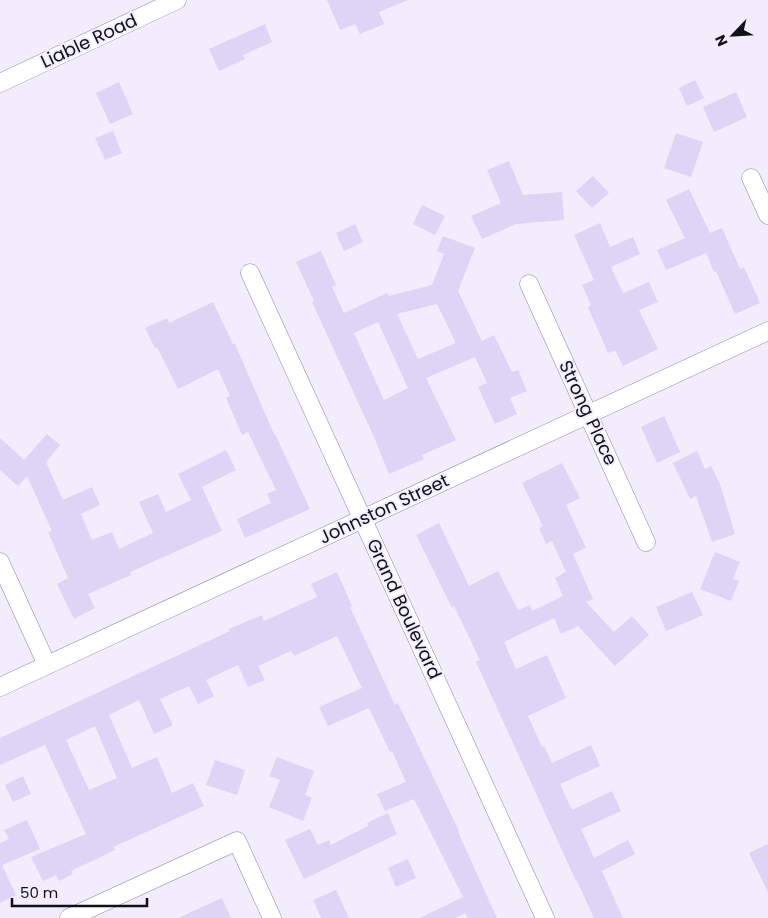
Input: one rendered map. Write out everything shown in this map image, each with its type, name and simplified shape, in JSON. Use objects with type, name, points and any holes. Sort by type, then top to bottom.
[{"type":"street","name":"Liable Road","points":[[0,83],[177,0]]},
{"type":"street","points":[[751,178],[768,215]]},
{"type":"street","name":"Grand Boulevard","points":[[250,273],[545,918]]},
{"type":"street","name":"Strong Place","points":[[529,284],[646,542]]},
{"type":"street","name":"Johnston Street","points":[[0,687],[768,331]]},
{"type":"street","points":[[0,562],[47,665]]},
{"type":"street","points":[[69,918],[237,841],[272,918]]},
{"type":"building","points":[[327,0],[408,0],[379,12],[384,24],[360,34],[355,24],[340,30]]},
{"type":"building","points":[[265,24],[272,42],[243,55],[245,59],[219,71],[209,49]]},
{"type":"building","points":[[695,80],[704,98],[687,106],[679,88]]},
{"type":"building","points":[[119,82],[133,114],[110,124],[96,93]]},
{"type":"building","points":[[736,92],[747,117],[714,132],[703,107]]},
{"type":"building","points":[[113,131],[122,153],[105,160],[95,138]]},
{"type":"building","points":[[676,133],[703,142],[691,177],[664,168]]},
{"type":"building","points":[[509,161],[523,195],[562,192],[564,220],[516,224],[482,239],[471,216],[501,203],[487,170]]},
{"type":"building","points":[[593,176],[609,193],[592,208],[576,191]]},
{"type":"building","points":[[689,189],[710,233],[722,228],[740,269],[744,267],[760,303],[735,314],[706,253],[666,270],[657,250],[685,238],[666,200]]},
{"type":"building","points":[[422,205],[445,216],[435,235],[413,224]]},
{"type":"building","points":[[600,223],[610,247],[633,237],[640,254],[611,267],[623,293],[649,282],[658,302],[639,310],[658,349],[623,366],[615,350],[608,353],[588,307],[591,305],[582,285],[594,280],[574,235]]},
{"type":"building","points":[[355,224],[363,242],[344,251],[336,233]]},
{"type":"building","points":[[443,236],[475,248],[458,291],[482,341],[494,335],[512,372],[518,370],[527,391],[510,398],[517,414],[495,424],[478,387],[487,383],[475,357],[426,378],[456,440],[422,455],[424,459],[389,474],[296,262],[321,251],[336,285],[332,287],[344,313],[387,293],[389,296],[432,285],[444,254],[437,251]],"holes":[[[437,304],[456,343],[418,359],[397,314]],[[378,322],[408,388],[384,400],[354,333]]]},
{"type":"building","points":[[213,302],[233,344],[235,344],[274,434],[310,509],[245,538],[237,519],[271,503],[267,494],[276,490],[248,432],[242,435],[226,398],[230,396],[218,369],[178,389],[157,347],[155,348],[145,328],[167,318],[169,323]]},
{"type":"building","points":[[664,416],[680,452],[657,463],[641,427]]},
{"type":"building","points":[[47,434],[60,445],[46,462],[63,500],[92,487],[100,505],[81,514],[92,540],[112,532],[119,549],[153,533],[139,502],[158,494],[166,512],[191,500],[178,474],[226,450],[236,470],[202,487],[222,531],[130,572],[131,575],[88,594],[95,608],[74,619],[57,584],[68,578],[48,532],[52,531],[27,476],[18,486],[0,470],[0,438],[24,460]]},
{"type":"building","points":[[697,451],[705,469],[711,466],[720,484],[735,534],[712,542],[696,496],[690,499],[673,463]]},
{"type":"building","points":[[562,463],[580,498],[566,505],[586,548],[573,554],[593,599],[586,602],[614,632],[632,616],[649,635],[615,666],[578,626],[561,634],[554,618],[504,642],[516,669],[547,655],[566,698],[528,716],[542,747],[544,746],[552,763],[591,745],[600,766],[560,784],[572,810],[612,791],[621,811],[581,829],[594,858],[628,840],[635,854],[602,871],[623,918],[594,918],[476,662],[480,660],[416,535],[439,523],[469,586],[498,571],[518,610],[530,605],[532,611],[563,596],[555,578],[566,572],[552,541],[546,544],[539,528],[543,526],[522,483]]},
{"type":"building","points":[[715,552],[740,562],[733,579],[739,581],[731,601],[700,589]]},
{"type":"building","points":[[337,572],[352,606],[350,607],[395,705],[398,703],[459,831],[497,918],[468,918],[465,913],[455,918],[420,918],[463,897],[414,799],[385,811],[377,794],[406,782],[369,708],[328,726],[319,707],[362,688],[337,636],[294,656],[291,651],[258,666],[265,680],[248,687],[238,665],[206,680],[214,696],[198,704],[189,686],[160,699],[173,725],[154,734],[139,700],[109,715],[132,768],[157,757],[172,793],[193,783],[204,806],[113,847],[115,850],[71,871],[73,874],[59,881],[56,875],[43,881],[31,857],[86,834],[45,745],[0,765],[0,738],[230,631],[229,629],[262,615],[264,621],[317,597],[311,584]],"holes":[[[95,726],[117,778],[89,790],[66,740]]]},
{"type":"building","points":[[692,592],[703,615],[666,631],[656,607]]},
{"type":"building","points":[[277,757],[314,771],[305,795],[312,798],[303,821],[269,807],[280,780],[269,776]]},
{"type":"building","points":[[215,760],[245,770],[237,795],[206,785]]},
{"type":"building","points":[[23,776],[31,794],[13,802],[5,785]]},
{"type":"building","points":[[388,813],[397,834],[304,879],[285,840],[310,829],[318,845],[329,840],[331,845],[368,826],[367,823]]},
{"type":"building","points":[[27,820],[40,849],[2,865],[16,895],[0,903],[0,843],[9,839],[4,830]]},
{"type":"building","points":[[768,844],[768,892],[749,853]]},
{"type":"building","points":[[408,859],[416,878],[396,887],[388,868]]},
{"type":"building","points":[[336,890],[349,918],[321,918],[313,900]]},
{"type":"building","points":[[222,898],[231,918],[178,918]]}]
